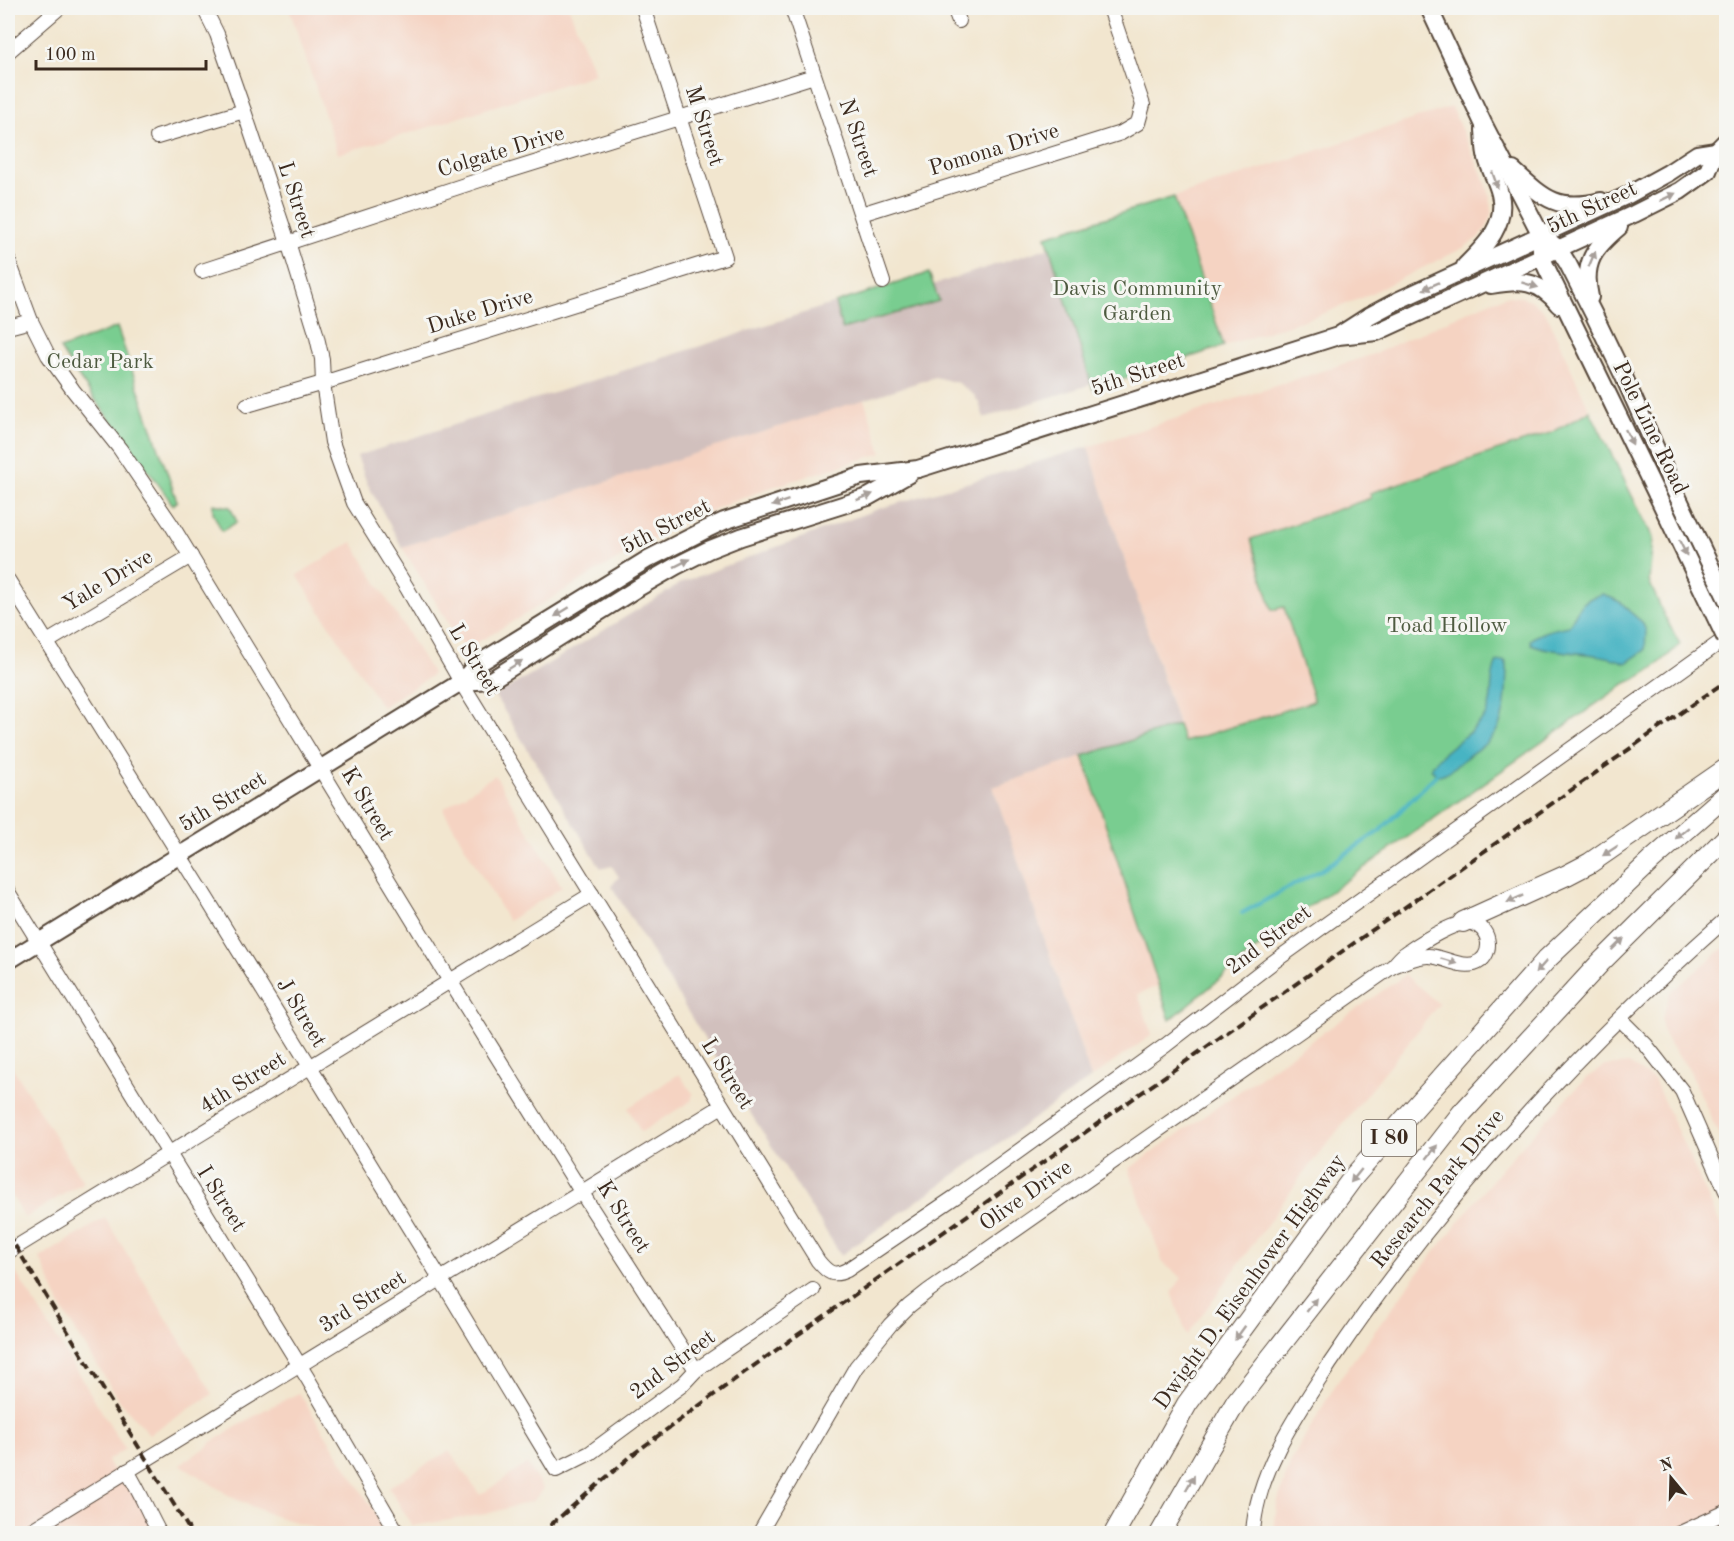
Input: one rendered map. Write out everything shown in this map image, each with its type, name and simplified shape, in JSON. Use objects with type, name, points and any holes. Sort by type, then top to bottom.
[{"type":"highway","points":[[1463,922],[1590,863],[1726,769]]},
{"type":"highway","name":"Dwight D. Eisenhower Highway","points":[[1114,1533],[1187,1404],[1355,1175],[1547,959],[1652,860],[1726,795]]},
{"type":"highway","name":"I 80","points":[[1160,1533],[1236,1402],[1462,1113],[1600,963],[1726,838]]},
{"type":"main road","name":"Pole Line Road","points":[[1429,8],[1483,123],[1541,235],[1558,248],[1594,315],[1726,599]]},
{"type":"main road","points":[[1455,275],[1482,250],[1493,235],[1501,218],[1500,193],[1486,157],[1483,123]]},
{"type":"main road","name":"5th Street","points":[[1338,336],[1399,300],[1628,195],[1697,154],[1721,146]]},
{"type":"main road","name":"5th Street","points":[[8,961],[461,682],[476,665],[648,559],[702,531],[724,521],[861,476],[918,469],[1338,336],[1377,332],[1680,191],[1708,171],[1721,146]]},
{"type":"main road","points":[[1504,161],[1541,195],[1564,205],[1591,204],[1628,195]]},
{"type":"main road","points":[[1594,315],[1587,277],[1589,261],[1603,240],[1634,214]]},
{"type":"main road","name":"Pole Line Road","points":[[1541,235],[1541,256],[1726,639]]},
{"type":"main road","points":[[1472,288],[1507,282],[1531,283],[1544,290],[1555,300],[1575,326]]},
{"type":"main road","points":[[1585,347],[1597,352],[1604,361],[1625,404],[1636,402]]},
{"type":"street","points":[[8,52],[59,8]]},
{"type":"street","name":"L Street","points":[[204,8],[217,34],[244,111],[316,333],[322,359],[332,442],[354,503],[407,588],[461,682],[818,1261],[829,1272],[837,1274]]},
{"type":"street","name":"M Street","points":[[643,8],[725,257]]},
{"type":"street","name":"N Street","points":[[792,8],[884,282]]},
{"type":"street","name":"Pomona Drive","points":[[861,214],[1121,133],[1138,123],[1143,105],[1110,8]]},
{"type":"street","name":"Colgate Drive","points":[[202,271],[483,179],[814,76]]},
{"type":"street","points":[[157,137],[244,111]]},
{"type":"street","name":"Duke Drive","points":[[247,405],[725,257]]},
{"type":"street","name":"K Street","points":[[8,259],[31,321],[48,355],[120,449],[171,524],[592,1209],[696,1370]]},
{"type":"street","points":[[8,327],[31,321]]},
{"type":"street","name":"Yale Drive","points":[[46,642],[191,556]]},
{"type":"street","name":"J Street","points":[[8,580],[441,1279],[556,1470]]},
{"type":"street","name":"2nd Street","points":[[837,1274],[847,1270],[955,1197],[1187,1030],[1272,963],[1726,639]]},
{"type":"street","name":"I Street","points":[[8,891],[300,1366],[396,1530]]},
{"type":"street","name":"4th Street","points":[[8,1252],[592,894]]},
{"type":"street","name":"Research Park Drive","points":[[1253,1533],[1258,1496],[1270,1466],[1315,1386],[1358,1323],[1437,1220],[1506,1136],[1576,1062],[1726,919]]},
{"type":"street","name":"Olive Drive","points":[[759,1533],[856,1367],[890,1325],[909,1306],[1393,966],[1404,954],[1463,922],[1475,923],[1483,929],[1489,945],[1488,951],[1480,961],[1473,964],[1467,965],[1430,956],[1393,966]]},
{"type":"street","points":[[1620,1019],[1646,1045],[1682,1091],[1726,1191]]},
{"type":"street","name":"3rd Street","points":[[25,1533],[722,1106]]},
{"type":"street","name":"2nd Street","points":[[556,1470],[590,1453],[682,1384],[696,1370],[813,1290]]},
{"type":"street","points":[[127,1471],[160,1533]]},
{"type":"street","points":[[1678,1533],[1726,1512]]},
{"type":"shaded area","points":[[289,8],[569,8],[595,74],[338,154]]},
{"type":"shaded area","points":[[1451,107],[1486,183],[1490,197],[1492,211],[1487,227],[1478,238],[1463,248],[1361,298],[1322,314],[1224,346],[1174,197]]},
{"type":"shaded area","points":[[1050,247],[1092,384],[984,418],[974,395],[958,383],[935,377],[402,547],[367,483],[357,456],[835,303],[842,329],[938,301],[933,285]]},
{"type":"shaded area","points":[[1507,296],[1531,300],[1546,313],[1590,411],[1553,432],[1370,493],[1371,498],[1272,610],[1283,607],[1315,701],[1184,742],[1088,447],[1374,354],[1491,301]]},
{"type":"shaded area","points":[[864,399],[882,453],[766,489],[687,520],[468,646],[460,642],[402,547]]},
{"type":"shaded area","points":[[1088,447],[1178,725],[993,787],[1091,1078],[841,1255],[730,1081],[612,887],[619,877],[612,866],[600,867],[495,696],[683,582],[875,510]]},
{"type":"shaded area","points":[[352,542],[432,673],[431,676],[382,707],[297,575]]},
{"type":"shaded area","points":[[1083,756],[1158,986],[1138,994],[1152,1035],[1091,1078],[993,787]]},
{"type":"shaded area","points":[[495,775],[562,887],[508,921],[443,809]]},
{"type":"shaded area","points":[[1726,946],[1726,1151],[1690,1071],[1670,1045],[1662,1030],[1662,1019],[1670,993]]},
{"type":"shaded area","points":[[1405,975],[1439,1004],[1306,1170],[1187,1336],[1172,1292],[1182,1278],[1163,1263],[1129,1169]]},
{"type":"shaded area","points":[[8,1060],[83,1182],[25,1218],[8,1189]]},
{"type":"shaded area","points":[[1629,1064],[1654,1080],[1726,1237],[1726,1533],[1274,1534],[1277,1504],[1291,1461],[1337,1382],[1418,1273],[1506,1163],[1586,1078],[1605,1066]]},
{"type":"shaded area","points":[[679,1074],[693,1094],[691,1101],[641,1132],[628,1108]]},
{"type":"shaded area","points":[[105,1218],[213,1394],[149,1434],[119,1400],[63,1311],[40,1258]]},
{"type":"shaded area","points":[[8,1260],[125,1449],[107,1461],[117,1477],[127,1471],[161,1533],[8,1533]]},
{"type":"shaded area","points":[[299,1393],[386,1533],[340,1533],[321,1530],[272,1515],[233,1498],[180,1464],[264,1410]]},
{"type":"shaded area","points":[[449,1451],[480,1495],[527,1464],[543,1489],[533,1501],[486,1514],[412,1526],[389,1487]]},
{"type":"green space","name":"Davis Community Garden","points":[[1174,197],[1224,346],[1093,389],[1046,236]]},
{"type":"green space","points":[[929,273],[939,301],[842,329],[835,303]]},
{"type":"green space","name":"Cedar Park","points":[[117,327],[177,501],[173,505],[60,349]]},
{"type":"green space","name":"Toad Hollow","points":[[1590,411],[1653,538],[1649,581],[1680,644],[1649,671],[1626,683],[1300,913],[1170,1020],[1083,756],[1178,725],[1184,742],[1314,701],[1284,607],[1272,610],[1251,539],[1371,498],[1370,493],[1553,432]]},
{"type":"green space","points":[[213,504],[230,507],[237,522],[222,531],[213,513]]},
{"type":"water","points":[[1603,594],[1622,603],[1642,622],[1646,631],[1645,650],[1626,663],[1603,656],[1542,648],[1531,644],[1530,640],[1539,634],[1569,626],[1578,609],[1585,602]]},
{"type":"water","points":[[1505,661],[1507,666],[1506,695],[1500,725],[1487,743],[1452,769],[1436,775],[1431,768],[1436,760],[1485,716],[1490,703],[1494,668],[1497,662]]},
{"type":"waterway","points":[[1242,913],[1323,869],[1381,830],[1436,775]]},
{"type":"railway","points":[[540,1534],[636,1452],[745,1372],[1726,681]]},
{"type":"railway","points":[[8,1234],[192,1534]]}]
